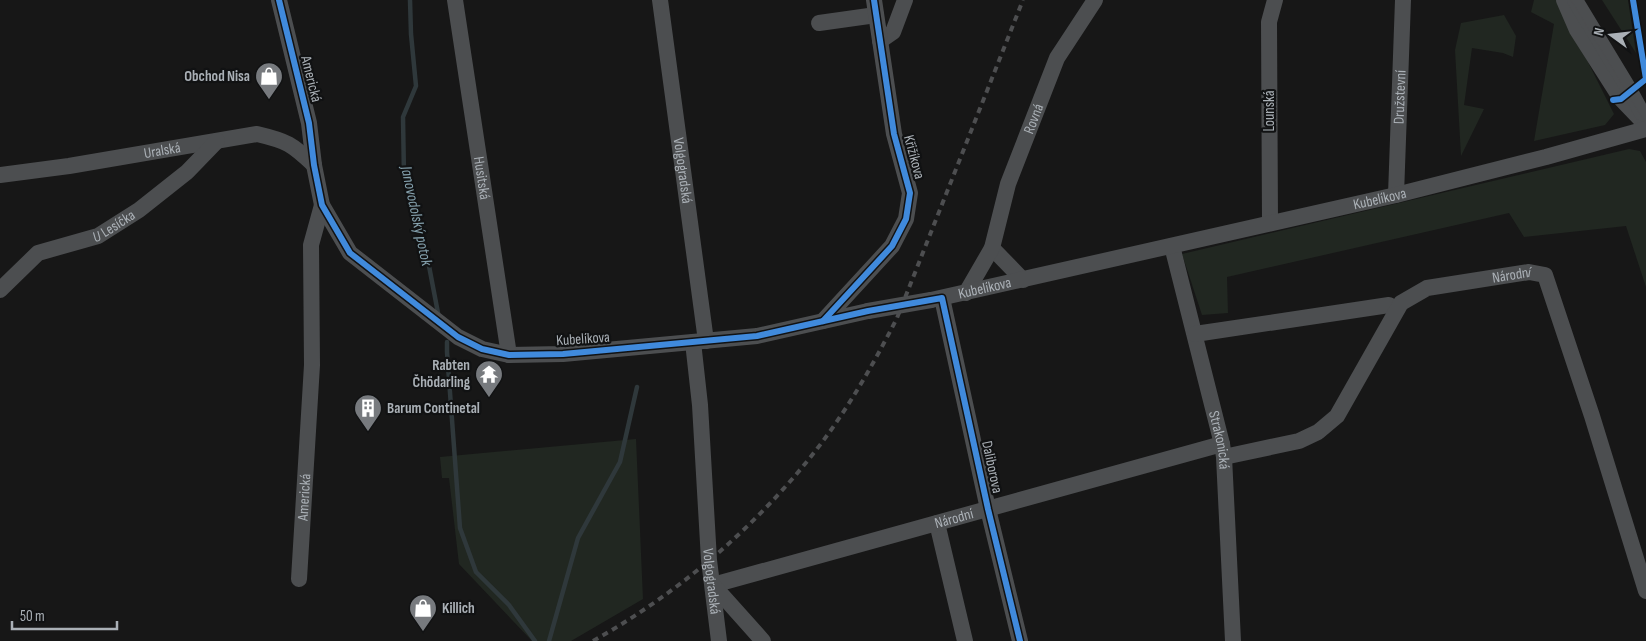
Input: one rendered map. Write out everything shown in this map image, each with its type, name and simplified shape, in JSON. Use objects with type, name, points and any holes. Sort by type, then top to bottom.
[{"type":"street","name":"Americká","points":[[279,0],[309,123],[314,165]]},
{"type":"street","name":"Husitská","points":[[455,0],[510,355]]},
{"type":"street","name":"Volgogradská","points":[[660,0],[700,342],[699,397],[710,560],[719,641]]},
{"type":"street","points":[[880,41],[893,32],[905,0]]},
{"type":"street","name":"Rovná","points":[[966,294],[992,248],[1008,184],[1057,58],[1095,0]]},
{"type":"street","name":"Lounská","points":[[1270,223],[1268,22],[1275,0]]},
{"type":"street","name":"Družstevní","points":[[1396,195],[1403,0]]},
{"type":"street","points":[[1564,0],[1577,30],[1621,99],[1646,124]]},
{"type":"street","points":[[1575,0],[1630,91],[1646,124]]},
{"type":"street","points":[[819,23],[875,8]]},
{"type":"street","name":"Křižíkova","points":[[823,321],[892,246],[906,219],[910,193],[894,134],[875,8]]},
{"type":"street","name":"Kubelíkova","points":[[314,165],[322,206],[350,253],[458,337],[482,349],[510,355],[563,354],[757,336],[868,311],[966,294],[1396,195],[1546,158],[1646,129]]},
{"type":"street","name":"Uralská","points":[[0,175],[68,166],[258,134],[282,139],[296,148],[314,165]]},
{"type":"street","name":"U Lesíčka","points":[[0,290],[38,253],[98,236],[139,210],[187,172],[217,141]]},
{"type":"street","name":"Americká","points":[[299,579],[312,365],[311,245],[322,206]]},
{"type":"street","name":"Strakonická","points":[[1172,246],[1224,451],[1233,641]]},
{"type":"street","points":[[992,248],[1023,280]]},
{"type":"street","name":"Národní","points":[[713,584],[988,509],[1224,451],[1299,441],[1318,432],[1337,416],[1401,304],[1427,288],[1529,272],[1545,275],[1592,416],[1646,591]]},
{"type":"street","name":"Daliborova","points":[[937,299],[1020,641]]},
{"type":"street","points":[[1195,334],[1389,305]]},
{"type":"street","points":[[937,523],[965,641]]},
{"type":"street","points":[[713,584],[763,641]]},
{"type":"shaded area","points":[[1534,0],[1557,0],[1614,114],[1605,125],[1534,141],[1554,24],[1531,12]]},
{"type":"shaded area","points":[[1602,0],[1628,0],[1636,53]]},
{"type":"shaded area","points":[[1504,15],[1516,36],[1513,57],[1503,53],[1472,48],[1464,105],[1484,109],[1461,156],[1455,50],[1461,23]]},
{"type":"shaded area","points":[[1629,149],[1640,151],[1646,162],[1646,287],[1626,226],[1524,237],[1509,213],[1227,277],[1228,313],[1202,315],[1182,254]]},
{"type":"shaded area","points":[[636,439],[643,599],[571,641],[532,641],[459,564],[449,478],[442,478],[440,457]]},
{"type":"waterway","name":"Janovodolský potok","points":[[410,0],[416,86],[403,117],[404,177],[429,266],[438,313]]},
{"type":"waterway","name":"Janovodolský potok","points":[[447,342],[460,528],[476,572],[509,605],[535,641]]},
{"type":"waterway","points":[[549,641],[578,538],[620,462],[637,387]]},
{"type":"tram line","points":[[1571,0],[1646,124]]},
{"type":"railway","points":[[593,641],[653,604],[682,583],[736,537],[786,486],[822,443],[846,408],[897,318],[1023,0]]},
{"type":"cycle path","points":[[279,0],[309,123],[314,165],[322,205],[350,253],[458,337],[482,349],[509,355],[563,354],[757,336],[868,311],[942,298],[988,509],[1020,641]]},
{"type":"cycle path","points":[[823,321],[892,246],[906,219],[910,193],[894,134],[874,0]]},
{"type":"cycle path","points":[[1613,100],[1621,99],[1646,79],[1633,0]]},
{"type":"place","name":"Obchod Nisa","points":[[269,100]]},
{"type":"place","name":"Rabten Čhödarling","points":[[489,398]]},
{"type":"place","name":"Barum Continetal","points":[[368,432]]},
{"type":"place","name":"Killich","points":[[423,632]]}]
